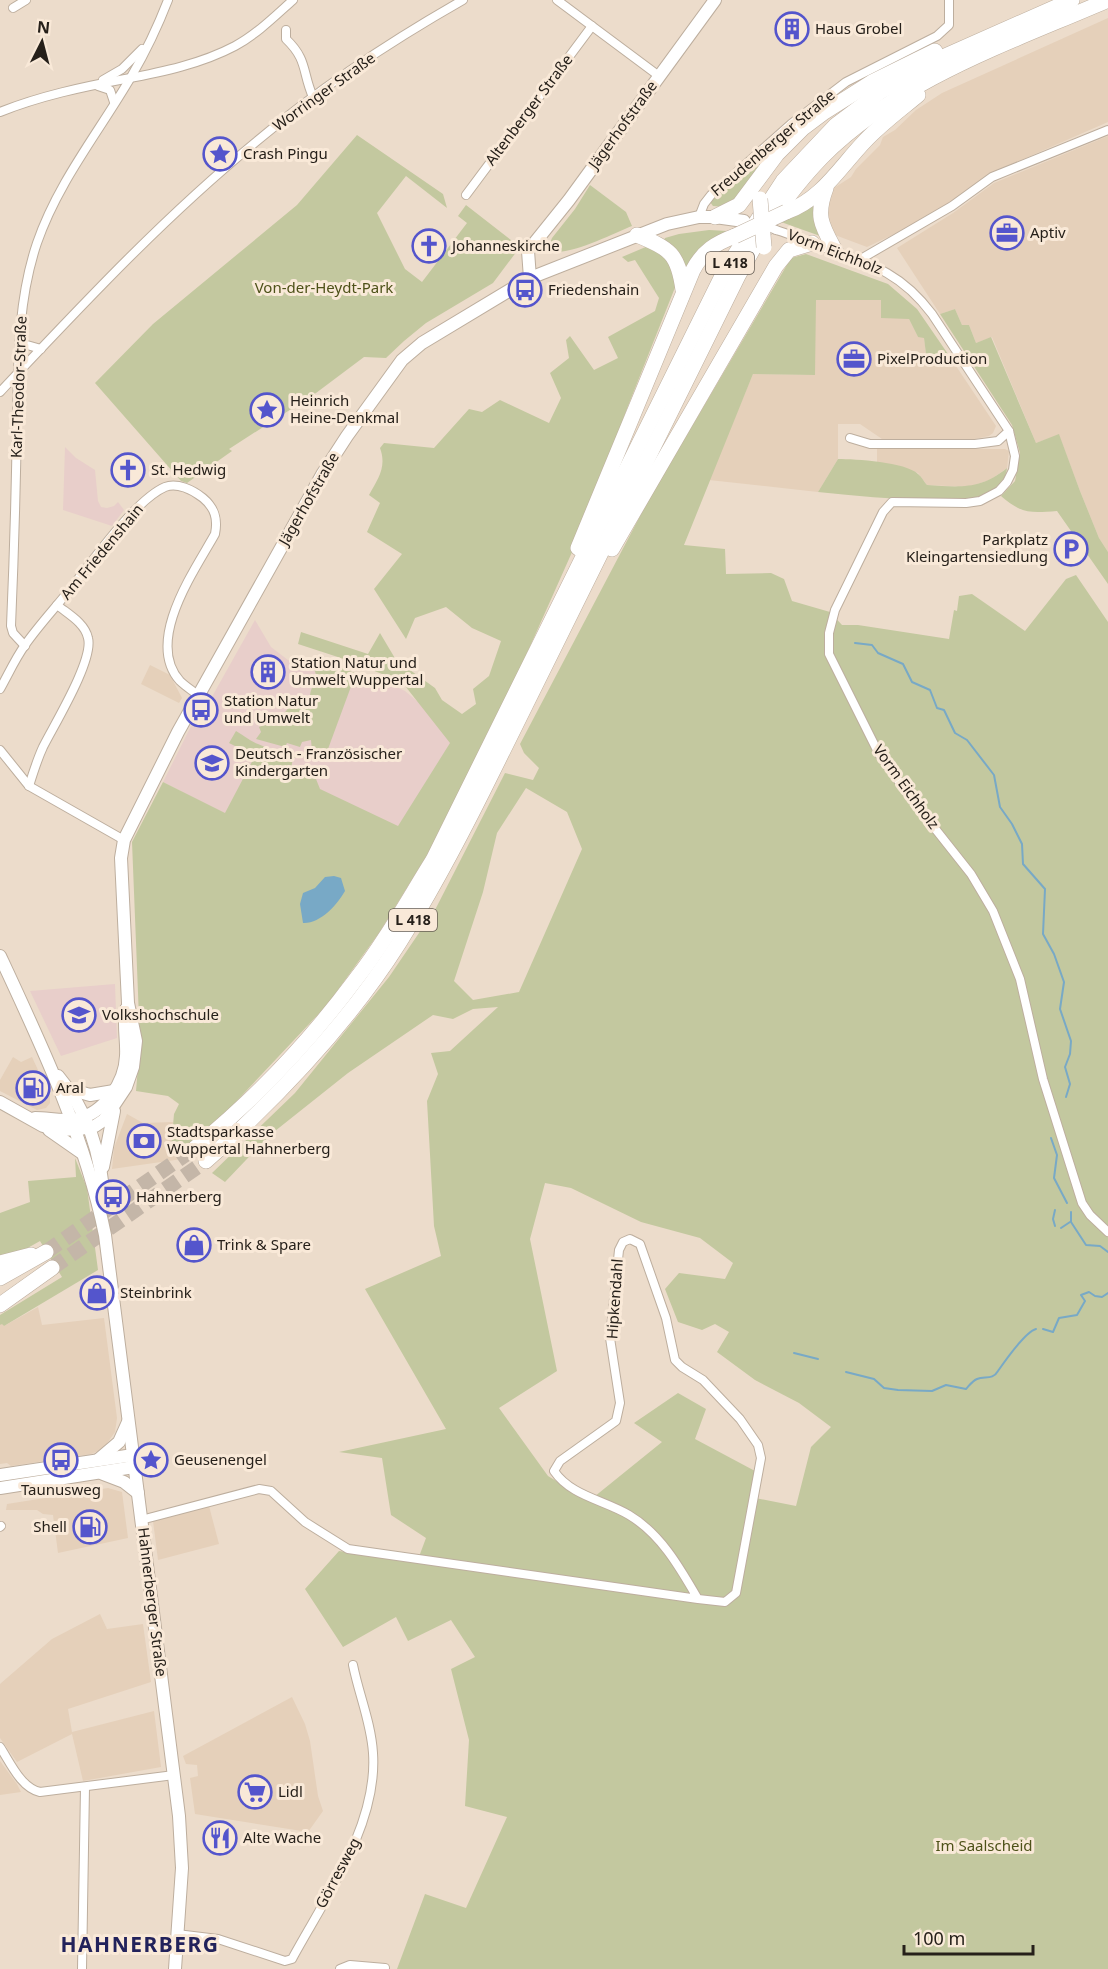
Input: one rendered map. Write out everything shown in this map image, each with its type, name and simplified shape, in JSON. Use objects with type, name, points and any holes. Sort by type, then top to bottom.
[{"type":"highway","name":"L 418","points":[[206,1161],[305,1065],[367,989],[399,944],[449,857],[725,270],[783,181],[836,125],[880,92],[945,56],[995,32],[1072,0]]},
{"type":"highway","name":"L 418","points":[[195,1148],[242,1106],[292,1054],[356,980],[386,936],[433,860],[734,284],[754,247],[781,206],[824,156],[858,125],[896,99],[960,64],[1108,0]]},
{"type":"highway","points":[[707,217],[739,205],[777,154],[803,128],[858,90],[900,67],[951,44],[995,32]]},
{"type":"highway","points":[[578,585],[579,545],[683,290],[697,262],[719,242],[769,227],[786,212],[811,200],[866,140],[918,96],[937,76]]},
{"type":"highway","points":[[760,177],[760,199],[769,227],[764,247],[767,263],[766,283]]},
{"type":"highway","points":[[827,185],[820,207],[820,218],[823,229],[836,252]]},
{"type":"highway","points":[[637,235],[661,245],[673,255],[683,290]]},
{"type":"highway","points":[[578,585],[618,540],[786,252],[812,243]]},
{"type":"highway","points":[[0,1263],[46,1252],[0,1278]]},
{"type":"highway","points":[[0,1296],[52,1268],[0,1305]]},
{"type":"main road","name":"Jägerhofstraße","points":[[89,1118],[109,1115],[130,1078],[135,1054],[135,1028],[128,1003],[121,858],[124,840],[198,696],[323,473],[393,371],[422,343],[530,278],[528,251],[569,200],[715,0]]},
{"type":"main road","name":"Freudenberger Straße","points":[[530,278],[667,224],[707,217],[744,221]]},
{"type":"main road","points":[[0,956],[65,1092]]},
{"type":"main road","name":"Jägerhofstraße","points":[[89,1118],[114,1091],[122,1077],[125,1067],[125,1012],[128,1003]]},
{"type":"main road","points":[[65,1092],[90,1095],[114,1091]]},
{"type":"main road","points":[[43,1122],[56,1110],[65,1092]]},
{"type":"main road","name":"Hahnerberger Straße","points":[[65,1092],[89,1118],[101,1177],[105,1235],[182,1853],[175,1969]]},
{"type":"main road","name":"Hahnerberger Straße","points":[[65,1092],[71,1126],[93,1183],[105,1235]]},
{"type":"main road","points":[[0,1102],[30,1118],[43,1122],[71,1126],[89,1118]]},
{"type":"main road","points":[[101,1177],[116,1104]]},
{"type":"main road","points":[[43,1122],[83,1153]]},
{"type":"main road","points":[[99,1459],[119,1442],[129,1421]]},
{"type":"main road","points":[[0,1475],[99,1459],[133,1461]]},
{"type":"main road","points":[[0,1488],[100,1473],[133,1461]]},
{"type":"main road","points":[[54,1466],[61,1472],[57,1479]]},
{"type":"main road","points":[[100,1473],[124,1482],[138,1493]]},
{"type":"street","points":[[13,8],[26,0]]},
{"type":"street","name":"Karl-Theodor-Straße","points":[[25,646],[13,633],[11,626],[17,374],[22,310],[28,275],[50,211],[66,180],[131,78],[168,0]]},
{"type":"street","points":[[0,112],[26,102],[156,73],[208,57],[236,45],[261,29],[293,0]]},
{"type":"street","name":"Worringer Straße","points":[[0,392],[146,240],[256,141],[313,98],[419,25],[463,0]]},
{"type":"street","points":[[557,0],[659,76]]},
{"type":"street","name":"Freudenberger Straße","points":[[707,217],[707,199],[791,124],[846,82],[937,36],[948,25],[949,0]]},
{"type":"street","name":"Altenberger Straße","points":[[466,195],[592,26]]},
{"type":"street","points":[[286,30],[286,39],[302,58],[306,80],[313,98]]},
{"type":"street","points":[[95,85],[122,69],[148,43]]},
{"type":"street","points":[[141,57],[143,63],[156,73]]},
{"type":"street","points":[[95,85],[110,90],[114,102]]},
{"type":"street","points":[[859,260],[952,206],[992,177],[1108,130]]},
{"type":"street","name":"Vorm Eichholz","points":[[769,227],[859,260],[888,272],[901,281],[920,299],[1009,431],[1015,456],[1013,470],[1007,482],[990,497],[966,503],[892,502],[883,512],[836,610],[829,633],[829,654],[879,754],[971,874],[993,911],[1020,979],[1043,1079],[1082,1203],[1090,1215],[1108,1232]]},
{"type":"street","points":[[20,343],[41,350]]},
{"type":"street","points":[[850,438],[870,444],[975,444],[998,441],[1009,431]]},
{"type":"street","name":"Am Friedenshain","points":[[0,689],[25,646],[129,516],[157,492],[173,485],[194,492],[210,505],[216,515],[215,534],[176,605],[168,638],[172,668],[180,681],[198,696]]},
{"type":"street","name":"Am Friedenshain","points":[[28,786],[42,750],[80,675],[89,651],[88,637],[82,625],[57,605]]},
{"type":"street","points":[[0,750],[28,786],[124,840]]},
{"type":"street","name":"Hipkendahl","points":[[141,1520],[259,1489],[272,1491],[305,1522],[348,1550],[699,1599],[725,1602],[736,1593],[761,1458],[758,1445],[740,1419],[703,1380],[675,1360],[666,1318],[640,1244],[630,1239],[623,1242],[619,1250],[610,1338],[620,1403],[616,1421],[560,1461],[554,1471],[572,1488],[629,1515],[652,1532],[678,1563],[699,1599]]},
{"type":"street","name":"Görresweg","points":[[177,1934],[218,1939],[285,1961],[292,1959],[356,1842],[368,1807],[372,1785],[373,1753],[366,1710],[353,1665]]},
{"type":"street","points":[[0,1747],[27,1786],[33,1791],[44,1793],[174,1775]]},
{"type":"street","points":[[82,1969],[85,1787]]},
{"type":"street","points":[[340,1969],[350,1965],[385,1968]]},
{"type":"shaded area","points":[[1108,18],[1108,122],[989,174],[956,199],[905,229],[867,247],[835,235],[830,227],[827,206],[834,188],[851,177],[880,145],[883,137],[895,130],[916,110],[942,93]]},
{"type":"shaded area","points":[[1108,136],[1108,552],[1099,538],[1059,435],[1036,443],[992,337],[976,343],[969,325],[962,325],[955,309],[940,314],[897,248],[953,213],[994,183]]},
{"type":"shaded area","points":[[815,300],[881,300],[909,319],[918,337],[924,337],[926,354],[948,354],[996,426],[993,433],[975,439],[882,439],[860,424],[838,424],[838,459],[818,492],[709,480],[753,374],[815,375]]},
{"type":"shaded area","points":[[65,447],[76,458],[95,470],[98,501],[101,507],[114,506],[118,502],[124,510],[112,526],[63,510]]},
{"type":"shaded area","points":[[877,449],[1005,449],[1009,451],[1007,468],[990,480],[968,487],[927,485],[918,473],[877,462]]},
{"type":"shaded area","points":[[255,620],[271,647],[288,660],[322,661],[337,668],[386,682],[405,691],[470,745],[344,968],[181,791],[163,782],[191,726],[195,727]]},
{"type":"shaded area","points":[[150,665],[170,675],[182,698],[179,703],[141,684]]},
{"type":"shaded area","name":"Volkshochschule","points":[[115,984],[117,1038],[61,1056],[30,991]]},
{"type":"shaded area","points":[[13,1057],[21,1062],[32,1057],[50,1096],[50,1103],[46,1108],[37,1110],[0,1091],[0,1080]]},
{"type":"shaded area","name":"Stadtsparkasse Wuppertal Hahnerberg","points":[[127,1114],[143,1123],[173,1122],[171,1148],[182,1159],[112,1169],[114,1148]]},
{"type":"shaded area","points":[[38,1307],[42,1325],[104,1318],[117,1418],[115,1432],[103,1449],[91,1454],[11,1466],[7,1463],[0,1464],[0,1325],[2,1323],[4,1326]]},
{"type":"shaded area","name":"Shell","points":[[108,1488],[122,1492],[128,1538],[58,1553],[53,1515],[43,1514],[37,1510],[6,1510],[7,1504]]},
{"type":"shaded area","points":[[209,1506],[219,1544],[158,1560],[153,1521]]},
{"type":"shaded area","points":[[100,1614],[107,1629],[143,1624],[151,1682],[68,1709],[72,1732],[154,1711],[161,1767],[83,1781],[72,1734],[17,1762],[0,1738],[0,1684],[52,1639]]},
{"type":"shaded area","points":[[292,1697],[305,1724],[310,1741],[318,1796],[323,1811],[308,1832],[195,1814],[190,1778],[198,1776],[197,1765],[186,1764],[183,1756]]},
{"type":"shaded area","points":[[0,1761],[17,1784],[21,1792],[0,1795]]},
{"type":"green space","name":"Von-der-Heydt-Park","points":[[357,135],[443,194],[447,208],[406,176],[377,213],[405,269],[422,282],[467,223],[458,216],[466,205],[516,244],[523,243],[493,283],[426,323],[386,358],[364,357],[316,393],[229,449],[232,451],[187,483],[181,481],[95,383],[153,324],[297,205]]},
{"type":"green space","points":[[782,137],[785,139],[746,190],[726,207],[713,206],[710,202],[712,198]]},
{"type":"green space","points":[[590,185],[626,212],[632,226],[581,247],[561,252],[553,251],[550,243],[552,238]]},
{"type":"green space","points":[[818,200],[823,237],[781,222]]},
{"type":"green space","points":[[709,230],[727,231],[687,273],[664,240],[665,238]]},
{"type":"green space","points":[[648,246],[666,251],[676,285],[581,532],[487,743],[440,834],[379,933],[327,1005],[182,1159],[171,1148],[174,1114],[179,1104],[168,1096],[136,1091],[140,1043],[132,842],[163,782],[225,813],[255,756],[229,743],[236,731],[255,743],[279,751],[291,758],[312,751],[311,740],[302,742],[300,747],[287,743],[285,747],[256,739],[261,732],[259,727],[278,718],[292,701],[300,705],[309,702],[316,677],[314,669],[305,664],[313,660],[356,673],[328,749],[318,756],[293,758],[291,769],[316,779],[320,789],[398,826],[450,743],[402,682],[298,644],[301,632],[368,654],[380,633],[396,660],[435,688],[442,700],[462,714],[476,704],[473,689],[489,676],[501,641],[472,628],[446,607],[415,618],[406,639],[374,589],[402,554],[367,532],[380,503],[369,495],[382,467],[380,448],[384,443],[434,448],[469,409],[482,412],[500,400],[549,423],[561,398],[550,373],[569,358],[566,340],[570,336],[594,370],[618,358],[608,337],[655,311],[659,298],[635,260],[628,262],[622,257]]},
{"type":"green space","name":"Im Saalscheid","points":[[806,254],[888,284],[917,309],[948,354],[926,354],[924,338],[918,337],[909,319],[881,318],[881,300],[816,300],[815,375],[753,374],[684,545],[725,549],[726,574],[771,573],[784,579],[792,601],[830,612],[842,625],[858,625],[949,639],[959,596],[972,594],[1025,631],[1066,579],[1076,575],[1108,622],[1108,1969],[397,1969],[425,1894],[466,1908],[507,1817],[465,1806],[469,1740],[451,1669],[475,1657],[451,1620],[408,1641],[396,1617],[343,1647],[305,1589],[339,1551],[417,1562],[426,1538],[391,1515],[382,1458],[339,1452],[446,1429],[365,1289],[441,1256],[434,1226],[427,1101],[438,1074],[431,1053],[450,1051],[498,1007],[473,1009],[453,1019],[433,1015],[348,1073],[270,1135],[225,1182],[212,1173],[295,1093],[389,977],[436,908],[505,773],[533,780],[539,768],[524,753],[520,744],[648,501],[791,258]],"holes":[[[526,788],[567,812],[582,849],[519,992],[473,1000],[454,981],[483,892],[497,833]],[[545,1183],[571,1188],[641,1222],[700,1238],[733,1263],[725,1279],[679,1273],[665,1289],[678,1322],[702,1330],[715,1324],[729,1332],[717,1352],[755,1380],[799,1403],[831,1427],[811,1447],[796,1506],[750,1497],[755,1471],[695,1439],[706,1409],[678,1393],[634,1423],[662,1442],[589,1501],[548,1476],[499,1408],[557,1371],[530,1239]]]},
{"type":"green space","points":[[955,309],[962,325],[969,325],[976,343],[991,337],[1036,443],[1059,434],[1099,538],[1108,552],[1108,584],[1057,511],[1027,511],[1001,496],[1015,481],[1020,453],[1012,425],[940,314]]},
{"type":"green space","points":[[838,459],[880,462],[903,467],[918,474],[927,485],[939,486],[979,484],[1007,468],[1001,482],[994,489],[968,499],[915,500],[818,492]]},
{"type":"green space","points":[[75,1158],[87,1188],[98,1270],[4,1326],[0,1325],[0,1315],[62,1277],[40,1241],[17,1254],[0,1258],[0,1213],[30,1202],[28,1181],[76,1177]]},
{"type":"water","points":[[325,877],[341,878],[345,891],[342,896],[322,917],[303,923],[300,904],[303,893],[315,888]]},
{"type":"waterway","points":[[855,643],[872,645],[878,653],[903,664],[912,682],[930,690],[937,708],[944,710],[955,733],[967,740],[994,775],[1000,807],[1022,844],[1023,864],[1045,889],[1043,934],[1054,954],[1064,982],[1060,1009],[1071,1041],[1070,1054],[1065,1067],[1070,1084],[1066,1097]]},
{"type":"waterway","points":[[1051,1138],[1057,1155],[1054,1178],[1067,1203]]},
{"type":"waterway","points":[[1055,1210],[1053,1219],[1055,1226]]},
{"type":"waterway","points":[[1071,1212],[1071,1222],[1086,1245],[1100,1246],[1108,1252]]},
{"type":"waterway","points":[[1061,1228],[1070,1222]]},
{"type":"waterway","points":[[1043,1329],[1053,1332],[1059,1318],[1077,1315],[1085,1301],[1081,1295],[1089,1292],[1102,1297],[1108,1293]]},
{"type":"waterway","points":[[846,1372],[874,1379],[884,1388],[898,1390],[932,1391],[946,1385],[966,1389],[975,1380],[996,1374],[1021,1341],[1036,1329]]},
{"type":"waterway","points":[[794,1353],[818,1359]]},
{"type":"tunnel","points":[[46,1252],[195,1148]]},
{"type":"tunnel","points":[[52,1268],[206,1161]]},
{"type":"place","name":"Haus Grobel","points":[[792,29]]},
{"type":"place","name":"Crash Pingu","points":[[220,154]]},
{"type":"place","name":"Aptiv","points":[[1007,233]]},
{"type":"place","name":"Johanneskirche","points":[[429,246]]},
{"type":"place","name":"Friedenshain","points":[[525,290]]},
{"type":"place","name":"PixelProduction","points":[[854,359]]},
{"type":"place","name":"Heinrich Heine-Denkmal","points":[[267,410]]},
{"type":"place","name":"St. Hedwig","points":[[128,470]]},
{"type":"place","name":"Parkplatz Kleingartensiedlung","points":[[1071,549]]},
{"type":"place","name":"Station Natur und Umwelt Wuppertal","points":[[268,672]]},
{"type":"place","name":"Station Natur und Umwelt","points":[[201,710]]},
{"type":"place","name":"Deutsch - Französischer Kindergarten","points":[[212,763]]},
{"type":"place","name":"Volkshochschule","points":[[79,1015]]},
{"type":"place","name":"Aral","points":[[33,1088]]},
{"type":"place","name":"Stadtsparkasse Wuppertal Hahnerberg","points":[[144,1141]]},
{"type":"place","name":"Hahnerberg","points":[[113,1197]]},
{"type":"place","name":"Trink & Spare","points":[[194,1245]]},
{"type":"place","name":"Steinbrink","points":[[97,1293]]},
{"type":"place","name":"Taunusweg","points":[[61,1460]]},
{"type":"place","name":"Geusenengel","points":[[151,1460]]},
{"type":"place","name":"Shell","points":[[90,1527]]},
{"type":"place","name":"Lidl","points":[[255,1792]]},
{"type":"place","name":"Alte Wache","points":[[220,1838]]},
{"type":"district","name":"HAHNERBERG","points":[[140,1945]]}]
